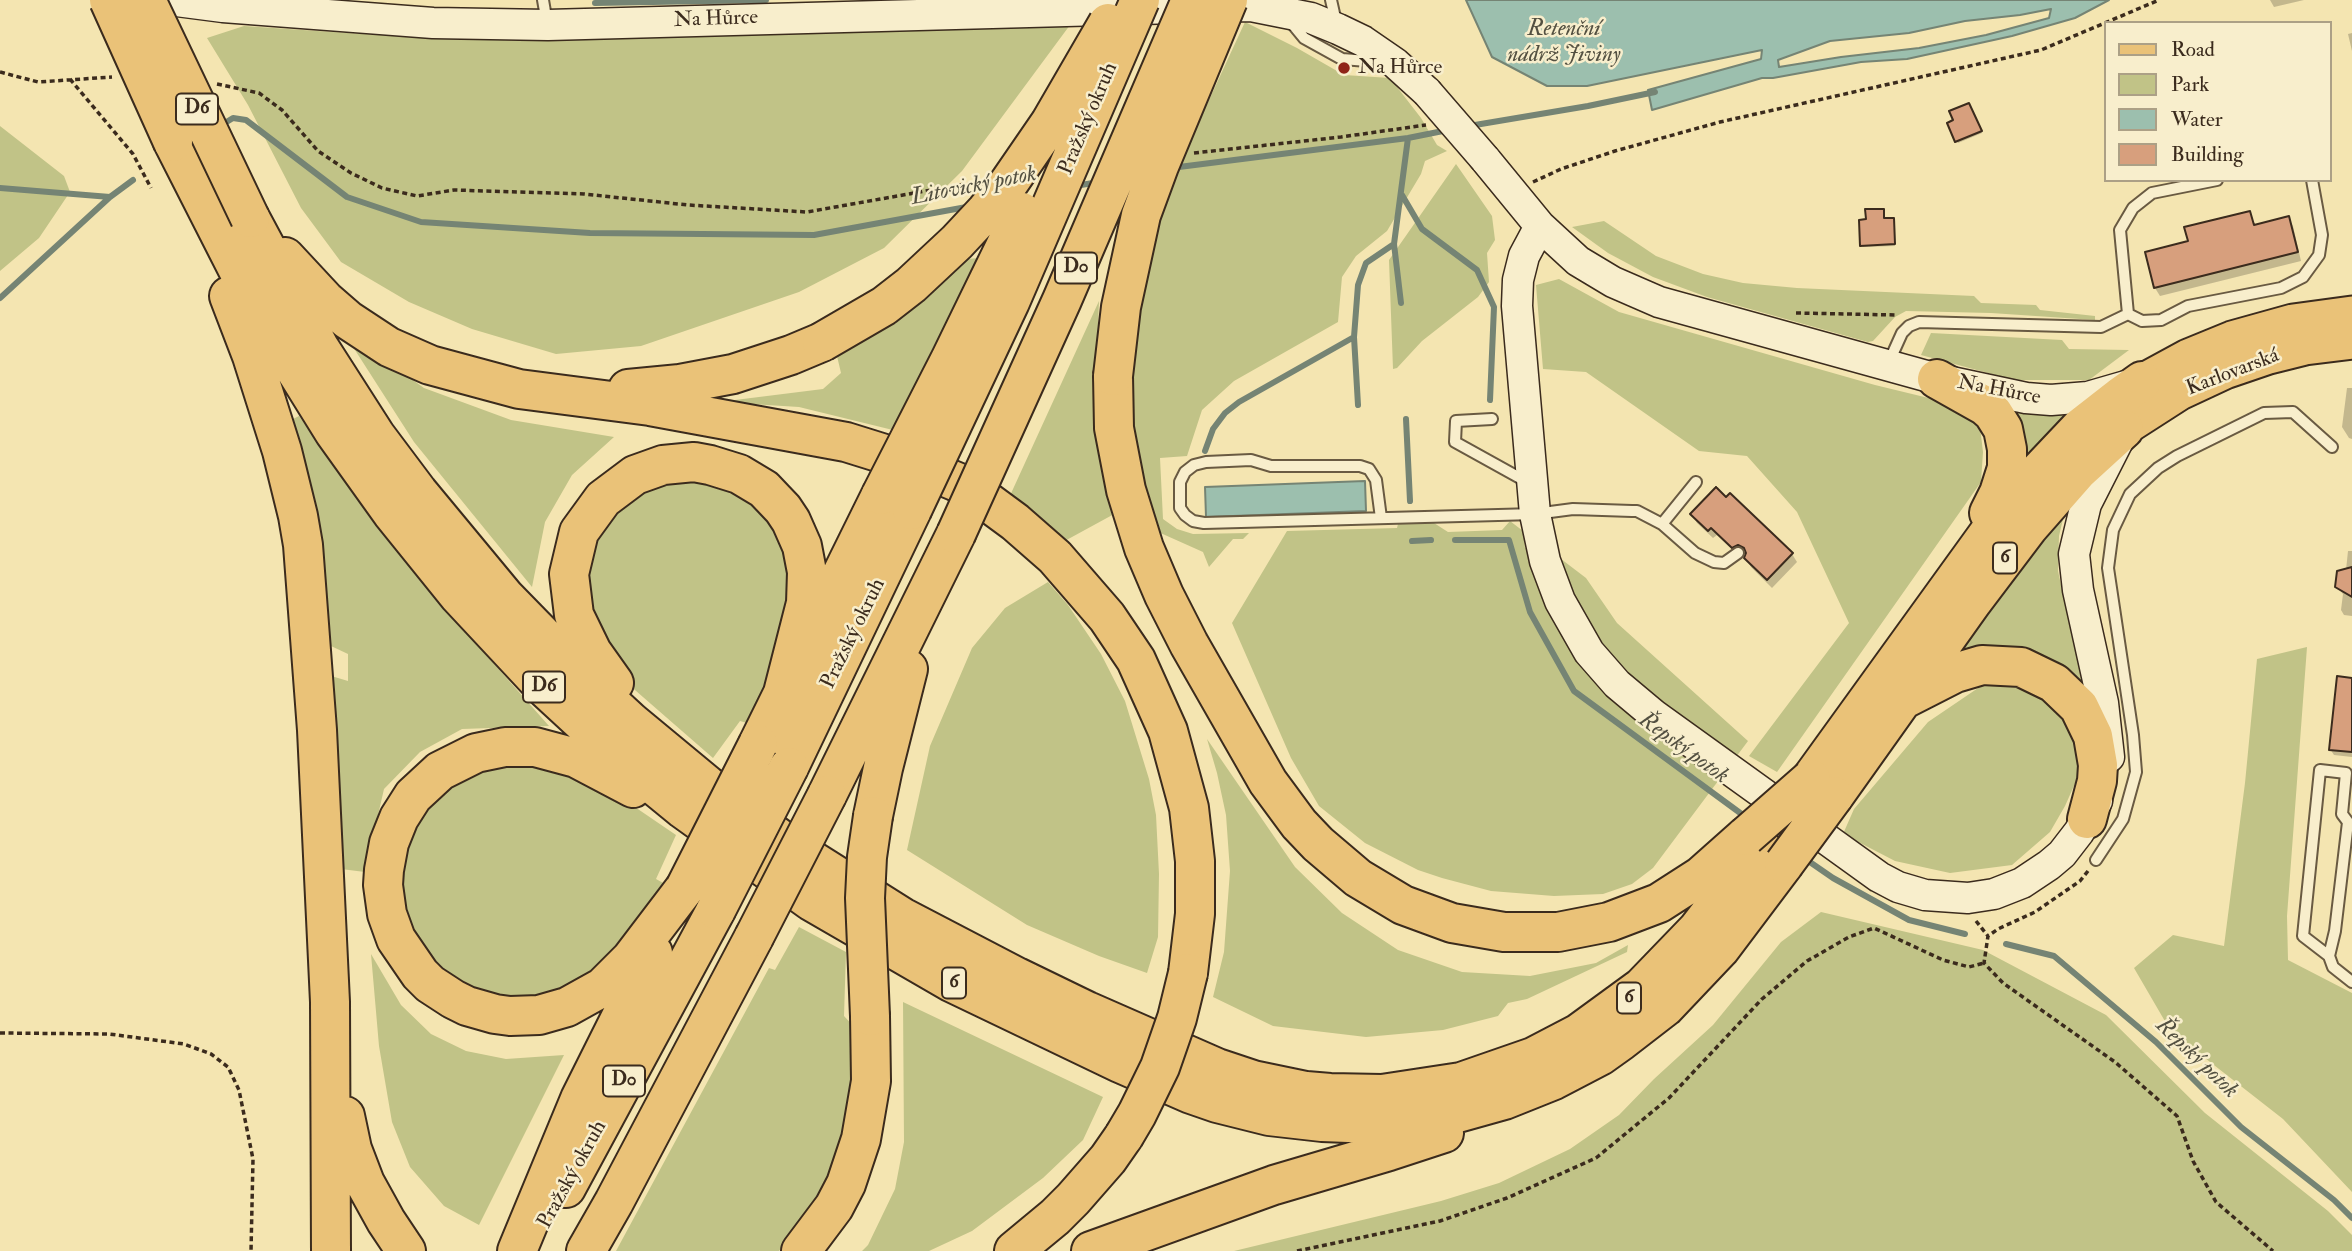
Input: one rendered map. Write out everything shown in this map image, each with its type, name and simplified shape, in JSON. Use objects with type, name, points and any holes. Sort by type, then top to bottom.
[{"type":"highway","name":"D6","points":[[109,0],[173,142],[225,229],[319,347],[376,436],[437,518],[505,597],[591,685],[668,754]]},
{"type":"highway","name":"D6","points":[[146,0],[225,229],[260,313],[334,432],[392,513],[459,596],[544,687],[632,768],[719,835]]},
{"type":"highway","name":"Pražský okruh","points":[[531,1251],[716,910],[789,767],[897,502],[1010,302],[1140,0]]},
{"type":"highway","name":"D0","points":[[586,1251],[754,937],[956,534],[1068,288],[1191,0]]},
{"type":"highway","points":[[1228,0],[1158,166],[1136,233],[1114,355],[1112,401],[1118,452],[1144,548],[1189,644],[1268,782],[1300,824],[1327,853],[1358,878],[1391,899],[1427,915],[1478,929],[1531,933],[1584,928],[1622,918],[1659,903],[1701,876],[1764,849]]},
{"type":"highway","points":[[552,394],[662,386],[705,380],[761,366],[822,342],[884,306],[911,285],[986,211],[1006,187],[1044,133],[1104,12]]},
{"type":"highway","points":[[517,1251],[580,1099],[782,696],[897,502],[951,358],[1063,124],[1104,12]]},
{"type":"highway","points":[[225,229],[389,347],[452,372],[552,394],[650,406],[795,431],[879,452],[932,471],[977,494],[1015,522],[1055,557],[1091,596],[1122,638],[1148,683],[1172,744],[1189,808],[1195,860],[1195,914],[1188,972],[1177,1018],[1160,1067],[1143,1103],[1108,1159],[1055,1217],[1014,1251]]},
{"type":"highway","points":[[225,229],[253,356],[291,486],[303,545],[317,730],[330,1002],[331,1251]]},
{"type":"highway","points":[[1937,379],[1976,400],[1993,413],[2003,429],[2007,449],[2007,468],[1999,493],[1959,574]]},
{"type":"highway","name":"6","points":[[1822,788],[1959,574],[2012,503],[2061,446],[2100,411],[2142,381]]},
{"type":"highway","name":"6","points":[[668,754],[824,869],[902,916],[982,960],[1087,1011],[1217,1068],[1279,1086],[1330,1093],[1382,1094],[1461,1082],[1533,1057],[1579,1033],[1622,1004],[1661,970],[1764,849],[1901,701],[1972,602],[2044,509],[2078,471],[2124,429]]},
{"type":"highway","points":[[668,754],[599,663],[580,630],[571,599],[569,574],[579,532],[603,499],[635,475],[677,463],[710,465],[751,480],[783,509],[802,546],[807,587],[804,616],[782,696]]},
{"type":"highway","points":[[801,1251],[834,1207],[846,1184],[861,1139],[871,1081],[865,898],[867,857],[885,758],[928,589]]},
{"type":"highway","points":[[1901,701],[1955,673],[1982,665],[2021,667],[2044,676],[2063,690],[2079,707],[2093,736],[2098,765],[2097,781],[2087,819]]},
{"type":"highway","points":[[685,888],[631,959],[603,987],[567,1007],[539,1015],[510,1016],[482,1011],[453,999],[430,984],[412,964],[396,939],[387,914],[384,870],[393,830],[421,786],[440,771],[464,758],[505,747],[535,747],[576,758],[719,835]]},
{"type":"highway","name":"6","points":[[719,835],[811,901],[939,976],[1070,1041],[1206,1100],[1295,1120],[1374,1124],[1427,1118],[1478,1108],[1554,1080],[1621,1041],[1674,998],[1720,950],[1764,849]]},
{"type":"highway","points":[[330,1002],[343,1109],[352,1149],[365,1183],[406,1251]]},
{"type":"highway","points":[[1091,1251],[1274,1185],[1433,1136],[1500,1111],[1554,1080]]},
{"type":"main road","name":"Na Hůrce","points":[[169,0],[223,7],[433,23],[545,13],[1104,12],[1251,6],[1311,18],[1335,14],[1363,41],[1395,63],[1427,92],[1541,226],[1564,249],[1595,272],[1659,302],[1937,379],[2026,398],[2051,400],[2088,397],[2142,381]]},
{"type":"main road","points":[[1541,226],[1524,256],[1517,289],[1517,325],[1535,514],[1545,561],[1560,601],[1589,652],[1617,684],[1654,715],[1888,883],[1911,892],[1940,898],[1968,898],[1994,894],[2022,883],[2049,865],[2071,844],[2087,819],[2105,781],[2109,743],[2075,577],[2074,554],[2086,504],[2124,429]]},
{"type":"main road","name":"Karlovarská","points":[[2142,381],[2188,356],[2245,334],[2293,321],[2352,313]]},
{"type":"main road","name":"Karlovarská","points":[[2124,429],[2158,406],[2225,372],[2305,348],[2352,342]]},
{"type":"lane","points":[[1282,11],[1304,38],[1342,59],[1395,63]]},
{"type":"lane","points":[[2128,314],[2120,230],[2133,208],[2152,193],[2207,182]]},
{"type":"lane","points":[[2128,314],[2142,321],[2161,320],[2188,306],[2281,289],[2303,277],[2319,255],[2322,235],[2312,182]]},
{"type":"lane","points":[[1888,364],[1902,333],[1919,322],[2101,327],[2128,314]]},
{"type":"lane","points":[[2096,860],[2123,819],[2136,772],[2108,568],[2113,530],[2130,494],[2158,468],[2177,456],[2264,413],[2293,412],[2332,447]]},
{"type":"lane","points":[[1492,419],[1456,421],[1455,442],[1532,484]]},
{"type":"lane","points":[[1381,518],[1376,480],[1368,469],[1360,466],[1271,466],[1251,460],[1206,462],[1194,465],[1185,472],[1180,482],[1180,508],[1193,521],[1204,523],[1535,514],[1573,509],[1637,512],[1662,524],[1695,553],[1714,562],[1724,563],[1738,553]]},
{"type":"lane","points":[[1662,524],[1696,482]]},
{"type":"lane","points":[[2329,956],[2335,931],[2348,822],[2342,814],[2346,773],[2320,770],[2303,936],[2329,956],[2333,967],[2352,982]]},
{"type":"path","points":[[2110,21],[2160,0]]},
{"type":"path","points":[[1512,192],[1561,169],[1720,121],[2041,50],[2104,24]]},
{"type":"path","points":[[0,72],[38,82],[118,78]]},
{"type":"path","points":[[70,79],[133,154],[151,188]]},
{"type":"path","points":[[214,84],[259,93],[282,110],[318,150],[351,173],[382,188],[417,196],[454,190],[584,194],[688,205],[807,212],[983,182]]},
{"type":"path","points":[[1192,153],[1341,137],[1437,123]]},
{"type":"path","points":[[1984,963],[1988,936],[2035,912],[2080,881],[2096,860]]},
{"type":"path","points":[[1297,1251],[1440,1220],[1507,1198],[1596,1158],[1669,1098],[1762,999],[1807,961],[1849,937],[1874,928],[1942,960],[1969,967],[1984,963]]},
{"type":"path","points":[[1984,963],[2003,983],[2115,1062],[2177,1116],[2193,1161],[2216,1202],[2273,1251]]},
{"type":"path","points":[[0,1033],[109,1034],[184,1044],[211,1054],[228,1067],[239,1090],[253,1159],[251,1251]]},
{"type":"green space","points":[[1245,22],[1344,75],[1390,78],[1421,118],[1437,145],[1447,151],[1425,161],[1421,174],[1387,231],[1356,256],[1342,277],[1338,322],[1234,381],[1202,410],[1187,456],[1160,458],[1163,519],[1177,529],[1193,534],[1249,533],[1243,539],[1233,539],[1209,567],[1203,552],[1156,531],[1140,484],[1130,393],[1141,265],[1178,167]]},
{"type":"green space","points":[[1070,25],[962,171],[884,248],[799,292],[641,346],[556,354],[472,329],[409,302],[341,262],[301,208],[248,105],[207,38],[244,26],[526,41]]},
{"type":"green space","points":[[0,126],[64,176],[70,192],[39,238],[0,271]]},
{"type":"green space","points":[[1456,164],[1492,216],[1495,240],[1487,253],[1489,282],[1478,297],[1422,341],[1393,369],[1389,260]]},
{"type":"green space","points":[[1604,221],[1656,256],[1703,274],[1743,283],[1974,296],[1981,303],[2036,305],[2040,310],[2095,316],[2095,320],[1906,311],[1895,317],[1873,341],[1868,342],[1707,297],[1653,277],[1608,253],[1572,227]]},
{"type":"green space","points":[[990,257],[901,432],[799,407],[719,402],[823,389],[841,373],[837,356],[913,309],[967,259]]},
{"type":"green space","points":[[1559,279],[1619,312],[1875,385],[1945,402],[1980,427],[1983,452],[1981,482],[1777,772],[1749,756],[1849,623],[1797,512],[1747,456],[1699,451],[1586,372],[1543,369],[1536,285]]},
{"type":"green space","points":[[1099,301],[1095,396],[1116,513],[1061,543],[1008,500]]},
{"type":"green space","points":[[1931,333],[2062,340],[2069,349],[2129,350],[2089,380],[2014,380],[1921,355]]},
{"type":"green space","points":[[346,336],[351,336],[424,388],[511,420],[614,437],[572,475],[545,522],[532,587],[414,442]]},
{"type":"green space","points":[[2019,407],[2076,410],[2020,469],[2008,413]]},
{"type":"green space","points":[[299,416],[370,517],[456,621],[549,726],[462,729],[420,752],[384,789],[365,872],[341,869],[328,675],[348,681],[348,654],[331,646],[314,512],[293,419]]},
{"type":"green space","points":[[662,474],[750,491],[797,564],[777,662],[747,723],[740,721],[713,758],[620,677],[594,638],[581,558],[591,529]]},
{"type":"green space","points":[[2067,502],[2059,536],[2058,571],[2082,681],[2080,683],[2023,649],[1986,647],[1951,655]]},
{"type":"green space","points":[[1510,521],[1523,531],[1525,548],[1544,546],[1586,578],[1617,623],[1748,741],[1653,868],[1632,884],[1603,894],[1554,896],[1491,891],[1418,870],[1365,843],[1319,806],[1291,758],[1232,623],[1287,531],[1397,528],[1398,524],[1434,523],[1448,532],[1502,530]]},
{"type":"green space","points":[[1048,582],[1068,605],[1101,654],[1125,701],[1149,779],[1156,815],[1159,874],[1158,937],[1147,973],[1027,925],[907,850],[930,746],[972,648],[1005,608]]},
{"type":"green space","points":[[2307,647],[2287,916],[2288,960],[2352,993],[2352,1192],[2283,1119],[2196,1051],[2166,1023],[2134,968],[2173,935],[2224,946],[2245,783],[2257,659]]},
{"type":"green space","points":[[2028,681],[2074,727],[2081,770],[2050,832],[2012,865],[1950,873],[1895,861],[1843,834],[1854,809],[1928,722],[1984,684]]},
{"type":"green space","points":[[1207,739],[1295,867],[1342,913],[1398,950],[1462,972],[1530,976],[1596,963],[1628,945],[1627,952],[1527,999],[1508,1003],[1498,1016],[1443,1030],[1366,1037],[1273,1026],[1213,997],[1224,952],[1230,871],[1226,815]]},
{"type":"green space","points":[[500,758],[582,771],[676,835],[656,879],[665,884],[601,976],[511,1006],[429,968],[393,895],[421,802]]},
{"type":"green space","points":[[1821,912],[1983,950],[2106,1015],[2205,1113],[2328,1211],[2352,1235],[2352,1251],[1234,1251],[1441,1201],[1499,1183],[1570,1149],[1619,1115],[1713,1025],[1781,942]]},
{"type":"green space","points":[[799,927],[846,952],[844,1016],[857,1030],[852,1108],[827,1186],[779,1251],[616,1251],[769,968],[775,970]]},
{"type":"green space","points":[[371,954],[401,1005],[431,1034],[466,1051],[506,1059],[564,1055],[479,1225],[444,1206],[410,1167],[392,1122],[379,1046]]},
{"type":"green space","points":[[903,1002],[1103,1097],[1083,1140],[1043,1178],[972,1231],[929,1251],[862,1251],[868,1245],[895,1189],[904,1142]]},
{"type":"water","name":"Retenční nádrž Jiviny","points":[[1466,0],[2109,0],[2075,18],[2012,36],[1907,59],[1861,62],[1762,78],[1652,110],[1648,90],[1761,59],[1762,50],[1587,86],[1547,86],[1492,57]],"holes":[[[2051,9],[2049,18],[1986,35],[1919,48],[1779,67],[1778,60],[1830,41],[1909,33],[1965,21]]]},
{"type":"water","points":[[1365,481],[1366,511],[1206,517],[1205,487]]},
{"type":"building","points":[[1969,103],[1982,131],[1955,142],[1947,123],[1953,120],[1949,111]]},
{"type":"building","points":[[1865,209],[1884,209],[1884,218],[1894,218],[1895,244],[1860,246],[1859,220],[1866,219]]},
{"type":"building","points":[[2250,211],[2254,225],[2289,216],[2298,252],[2154,288],[2145,252],[2188,241],[2184,227]]},
{"type":"building","points":[[1716,487],[1726,497],[1730,493],[1793,553],[1767,580],[1744,558],[1744,548],[1738,545],[1732,548],[1711,528],[1708,531],[1690,514]]},
{"type":"building","points":[[2352,567],[2352,597],[2335,587],[2337,571]]},
{"type":"building","points":[[2337,676],[2352,678],[2352,752],[2329,750]]},
{"type":"waterway","points":[[595,3],[766,0]]},
{"type":"waterway","name":"Litovický potok","points":[[1469,126],[1655,92]]},
{"type":"waterway","name":"Litovický potok","points":[[220,126],[233,118],[246,120],[347,197],[421,222],[590,233],[814,235],[972,206]]},
{"type":"waterway","name":"Litovický potok","points":[[1171,168],[1408,138],[1448,130]]},
{"type":"waterway","name":"Řepský potok","points":[[1401,303],[1394,244],[1408,138]]},
{"type":"waterway","name":"Litovický potok","points":[[0,188],[110,197],[133,180]]},
{"type":"waterway","name":"Litovický potok","points":[[1075,186],[1099,182]]},
{"type":"waterway","points":[[1402,195],[1422,229],[1477,270],[1494,307],[1490,400]]},
{"type":"waterway","points":[[0,298],[110,197]]},
{"type":"waterway","points":[[1205,451],[1213,429],[1225,413],[1239,402],[1354,337],[1358,285],[1366,263],[1394,244]]},
{"type":"waterway","points":[[1354,337],[1358,405]]},
{"type":"waterway","name":"Řepský potok","points":[[1406,419],[1410,501]]},
{"type":"waterway","name":"Řepský potok","points":[[1412,541],[1431,540]]},
{"type":"waterway","name":"Řepský potok","points":[[1455,540],[1509,540],[1530,612],[1574,691],[1747,818]]},
{"type":"waterway","name":"Řepský potok","points":[[1804,858],[1833,878],[1909,920],[1965,934]]},
{"type":"waterway","name":"Řepský potok","points":[[2006,944],[2054,956],[2156,1042],[2241,1127],[2334,1200],[2352,1218]]},
{"type":"place","name":"Na Hůrce","points":[[1344,68]]}]
